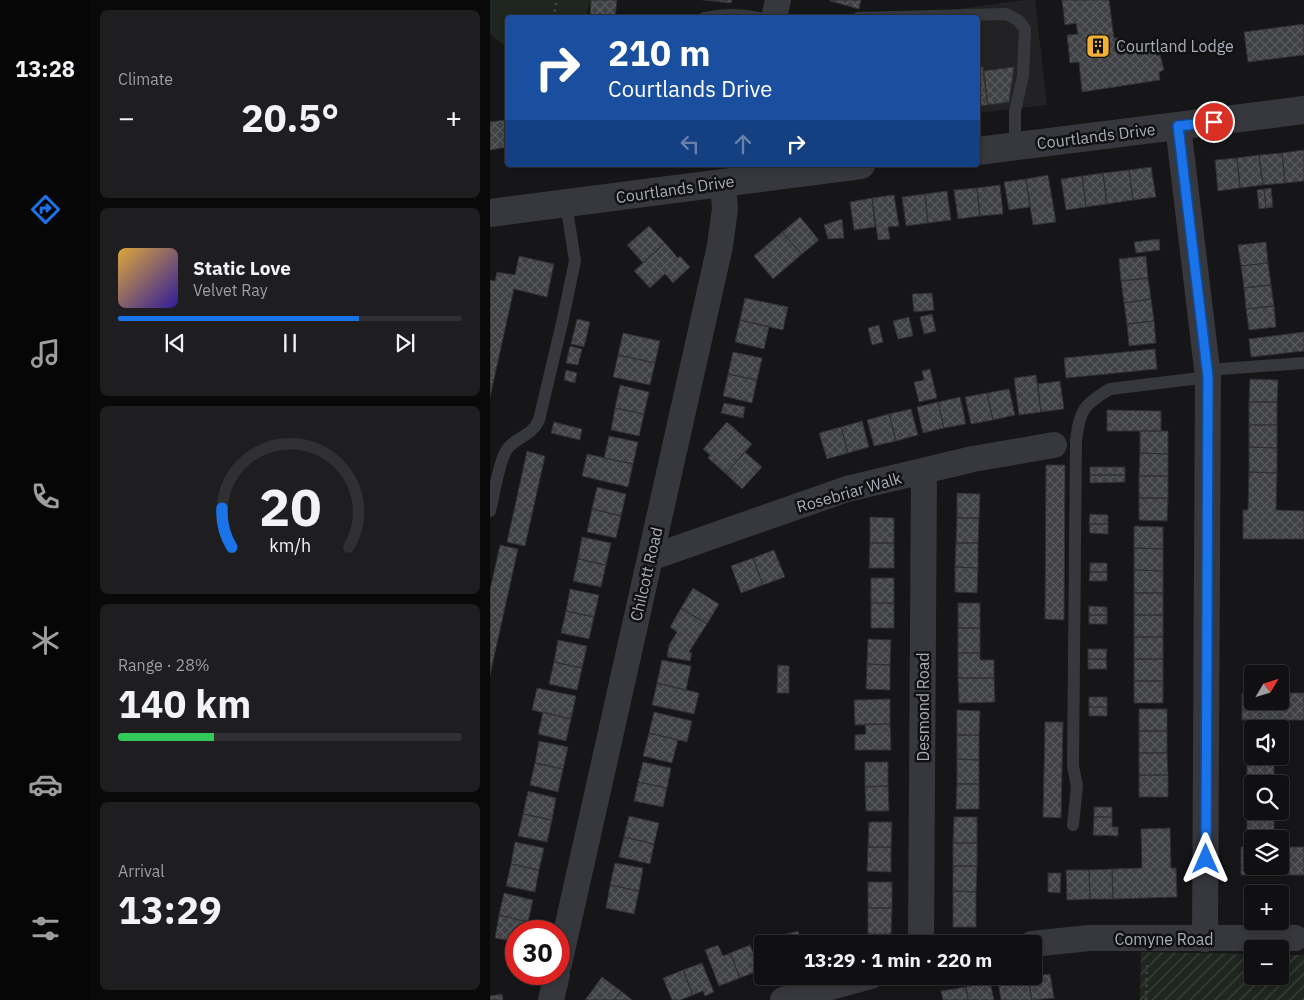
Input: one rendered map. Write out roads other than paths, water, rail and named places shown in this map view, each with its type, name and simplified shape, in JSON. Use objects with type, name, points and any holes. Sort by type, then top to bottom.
[{"type":"street","points":[[775,15],[778,0]]},
{"type":"street","name":"Courtlands Drive","points":[[980,151],[1304,110]]},
{"type":"street","points":[[1178,126],[1208,374],[1205,939]]},
{"type":"street","name":"Courtlands Drive","points":[[490,213],[723,183],[756,171],[826,167]]},
{"type":"street","name":"Chilcott Road","points":[[569,920],[721,239],[725,209],[723,183]]},
{"type":"street","name":"Rosebriar Walk","points":[[650,558],[847,489],[973,459],[1054,445]]},
{"type":"street","name":"Desmond Road","points":[[921,935],[924,471]]},
{"type":"street","name":"Comyne Road","points":[[1042,943],[1089,938],[1295,938]]},
{"type":"street","points":[[551,1000],[554,985]]},
{"type":"street","points":[[783,1000],[838,985]]},
{"type":"lane","points":[[969,15],[1006,14],[1018,20],[1025,29],[1023,76],[1015,110],[1015,146]]},
{"type":"lane","points":[[490,511],[503,456],[508,447],[535,429],[539,420],[562,323],[574,261],[566,203]]},
{"type":"lane","points":[[1073,825],[1077,786],[1073,756],[1076,440],[1079,419],[1086,407],[1110,389],[1208,374],[1304,363]]},
{"type":"place","name":"Courtland Lodge","points":[[1098,46]]}]
